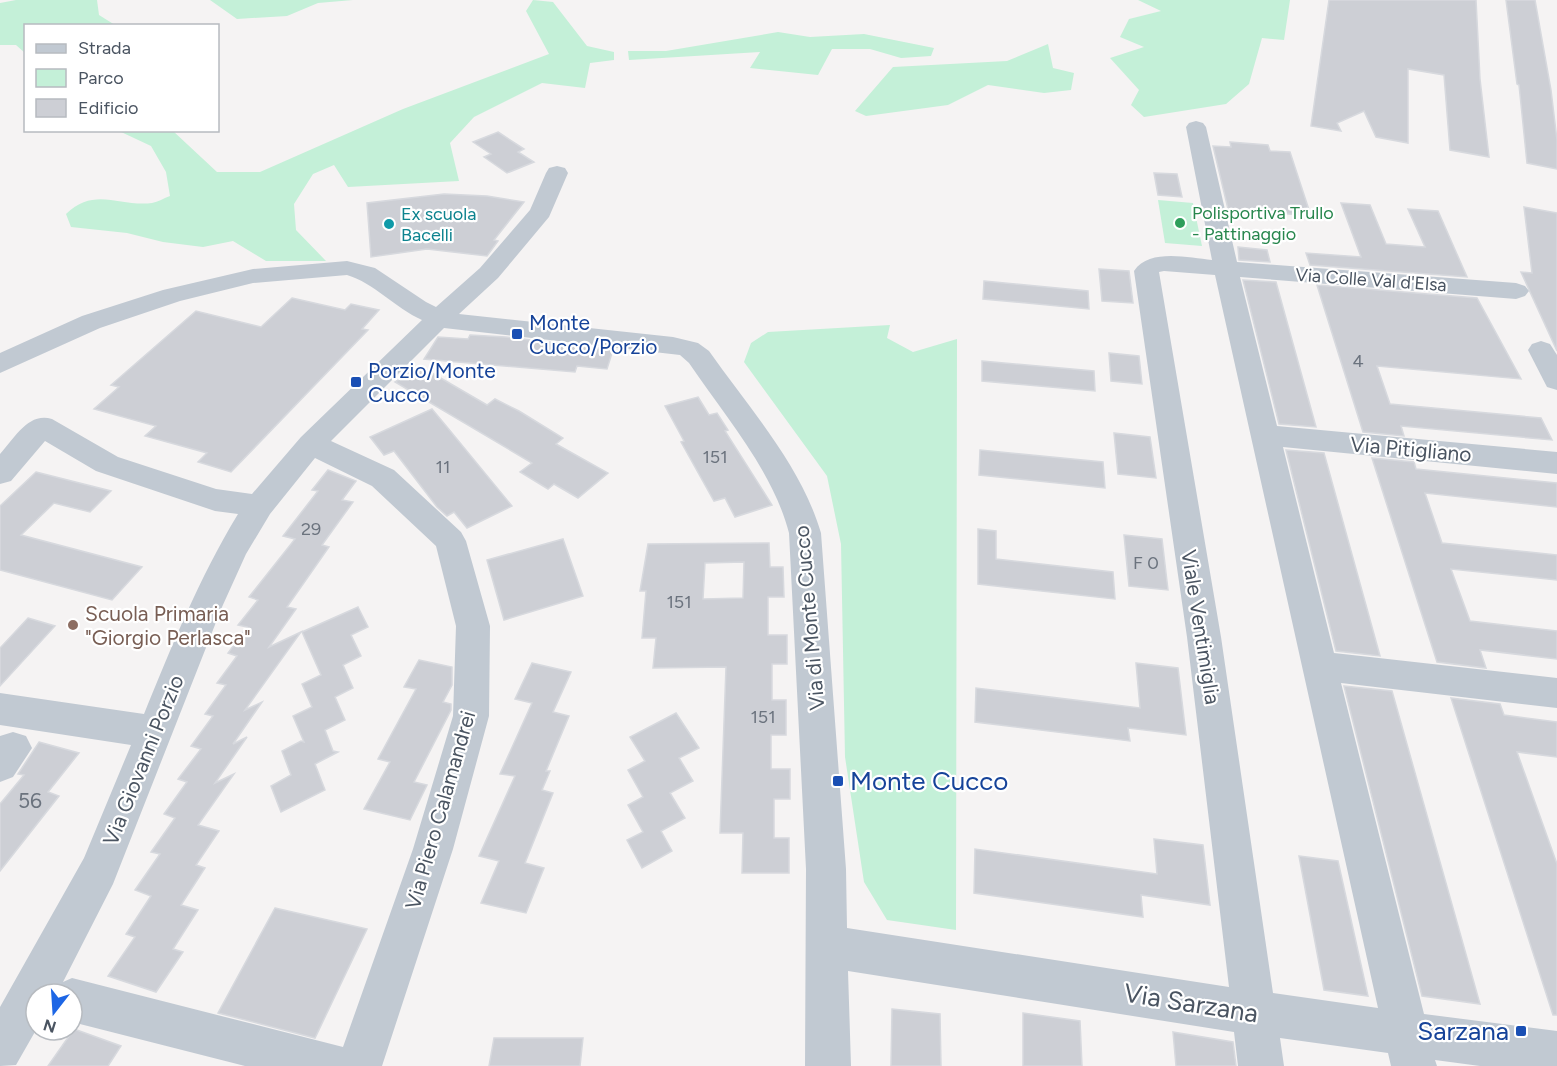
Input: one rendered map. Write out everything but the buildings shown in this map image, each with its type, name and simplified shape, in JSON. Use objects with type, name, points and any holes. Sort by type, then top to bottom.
[{"type":"street","points":[[1196,127],[1226,269],[1411,1050]]},
{"type":"street","name":"Via Giovanni Porzio","points":[[56,982],[205,607],[232,551],[259,506],[311,444],[439,318],[489,273],[541,212],[557,173]]},
{"type":"street","name":"Viale Ventimiglia","points":[[1226,269],[1164,264],[1150,266],[1146,271],[1204,637],[1261,1066]]},
{"type":"street","name":"Via di Monte Cucco","points":[[0,364],[73,329],[137,306],[220,283],[297,271],[347,268],[357,269],[417,308],[439,318],[485,326],[642,340],[689,349],[705,363],[782,476],[802,519],[809,583],[826,869],[828,1066]]},
{"type":"street","name":"Via Colle Val d'Elsa","points":[[1226,269],[1516,291]]},
{"type":"street","points":[[1541,350],[1557,381]]},
{"type":"street","points":[[0,473],[42,426],[107,464],[215,500],[259,506]]},
{"type":"street","name":"Via Pitigliano","points":[[1266,435],[1557,463]]},
{"type":"street","name":"Via Piero Calamandrei","points":[[311,444],[382,478],[450,541],[473,626],[471,716],[433,849],[359,1066]]},
{"type":"street","points":[[1319,666],[1557,693]]},
{"type":"street","points":[[0,709],[154,732]]},
{"type":"street","name":"Via Sarzana","points":[[826,946],[1255,1013],[1411,1050],[1557,1054]]},
{"type":"street","points":[[84,1003],[334,1066]]},
{"type":"street","name":"Via Giovanni Porzio","points":[[0,1049],[24,1024]]},
{"type":"green space","points":[[16,0],[97,0],[99,15],[113,24],[24,24],[24,52],[16,45],[0,45],[0,3]]},
{"type":"green space","points":[[210,0],[353,0],[318,3],[287,16],[237,19]]},
{"type":"green space","points":[[533,0],[553,2],[587,46],[614,52],[614,60],[590,63],[585,88],[542,83],[474,117],[450,143],[459,181],[348,187],[334,165],[313,174],[294,204],[296,230],[326,261],[266,261],[233,241],[203,247],[163,242],[127,233],[71,227],[66,214],[87,201],[97,199],[152,203],[170,196],[166,172],[151,146],[121,132],[174,132],[217,172],[260,172],[403,109],[549,54],[526,11]]},
{"type":"green space","points":[[1138,0],[1290,0],[1284,40],[1262,38],[1249,84],[1226,104],[1144,117],[1131,105],[1139,90],[1110,58],[1144,47],[1120,37],[1129,19],[1161,11]]},
{"type":"green space","points":[[778,32],[810,37],[864,34],[934,48],[931,56],[901,58],[870,49],[832,49],[818,75],[750,68],[760,52],[629,60],[628,51],[666,51]]},
{"type":"green space","points":[[1048,44],[1053,68],[1074,73],[1071,90],[1044,93],[988,85],[948,105],[866,116],[855,111],[893,67],[1007,61]]},
{"type":"green space","name":"Polisportiva Trullo - Pattinaggio","points":[[1158,200],[1193,203],[1202,246],[1165,243]]},
{"type":"green space","points":[[890,325],[887,338],[913,352],[957,339],[956,930],[887,920],[864,882],[845,757],[841,544],[827,476],[744,362],[751,343],[768,332]]},
{"type":"place","name":"Polisportiva Trullo - Pattinaggio","points":[[1180,223]]},
{"type":"place","name":"Ex scuola Bacelli","points":[[389,224]]},
{"type":"place","name":"Monte Cucco/Porzio","points":[[517,334]]},
{"type":"place","name":"Porzio/Monte Cucco","points":[[356,382]]},
{"type":"place","name":"Scuola Primaria \"Giorgio Perlasca\"","points":[[73,625]]},
{"type":"place","name":"Monte Cucco","points":[[838,781]]},
{"type":"place","name":"Sarzana","points":[[1521,1031]]}]
